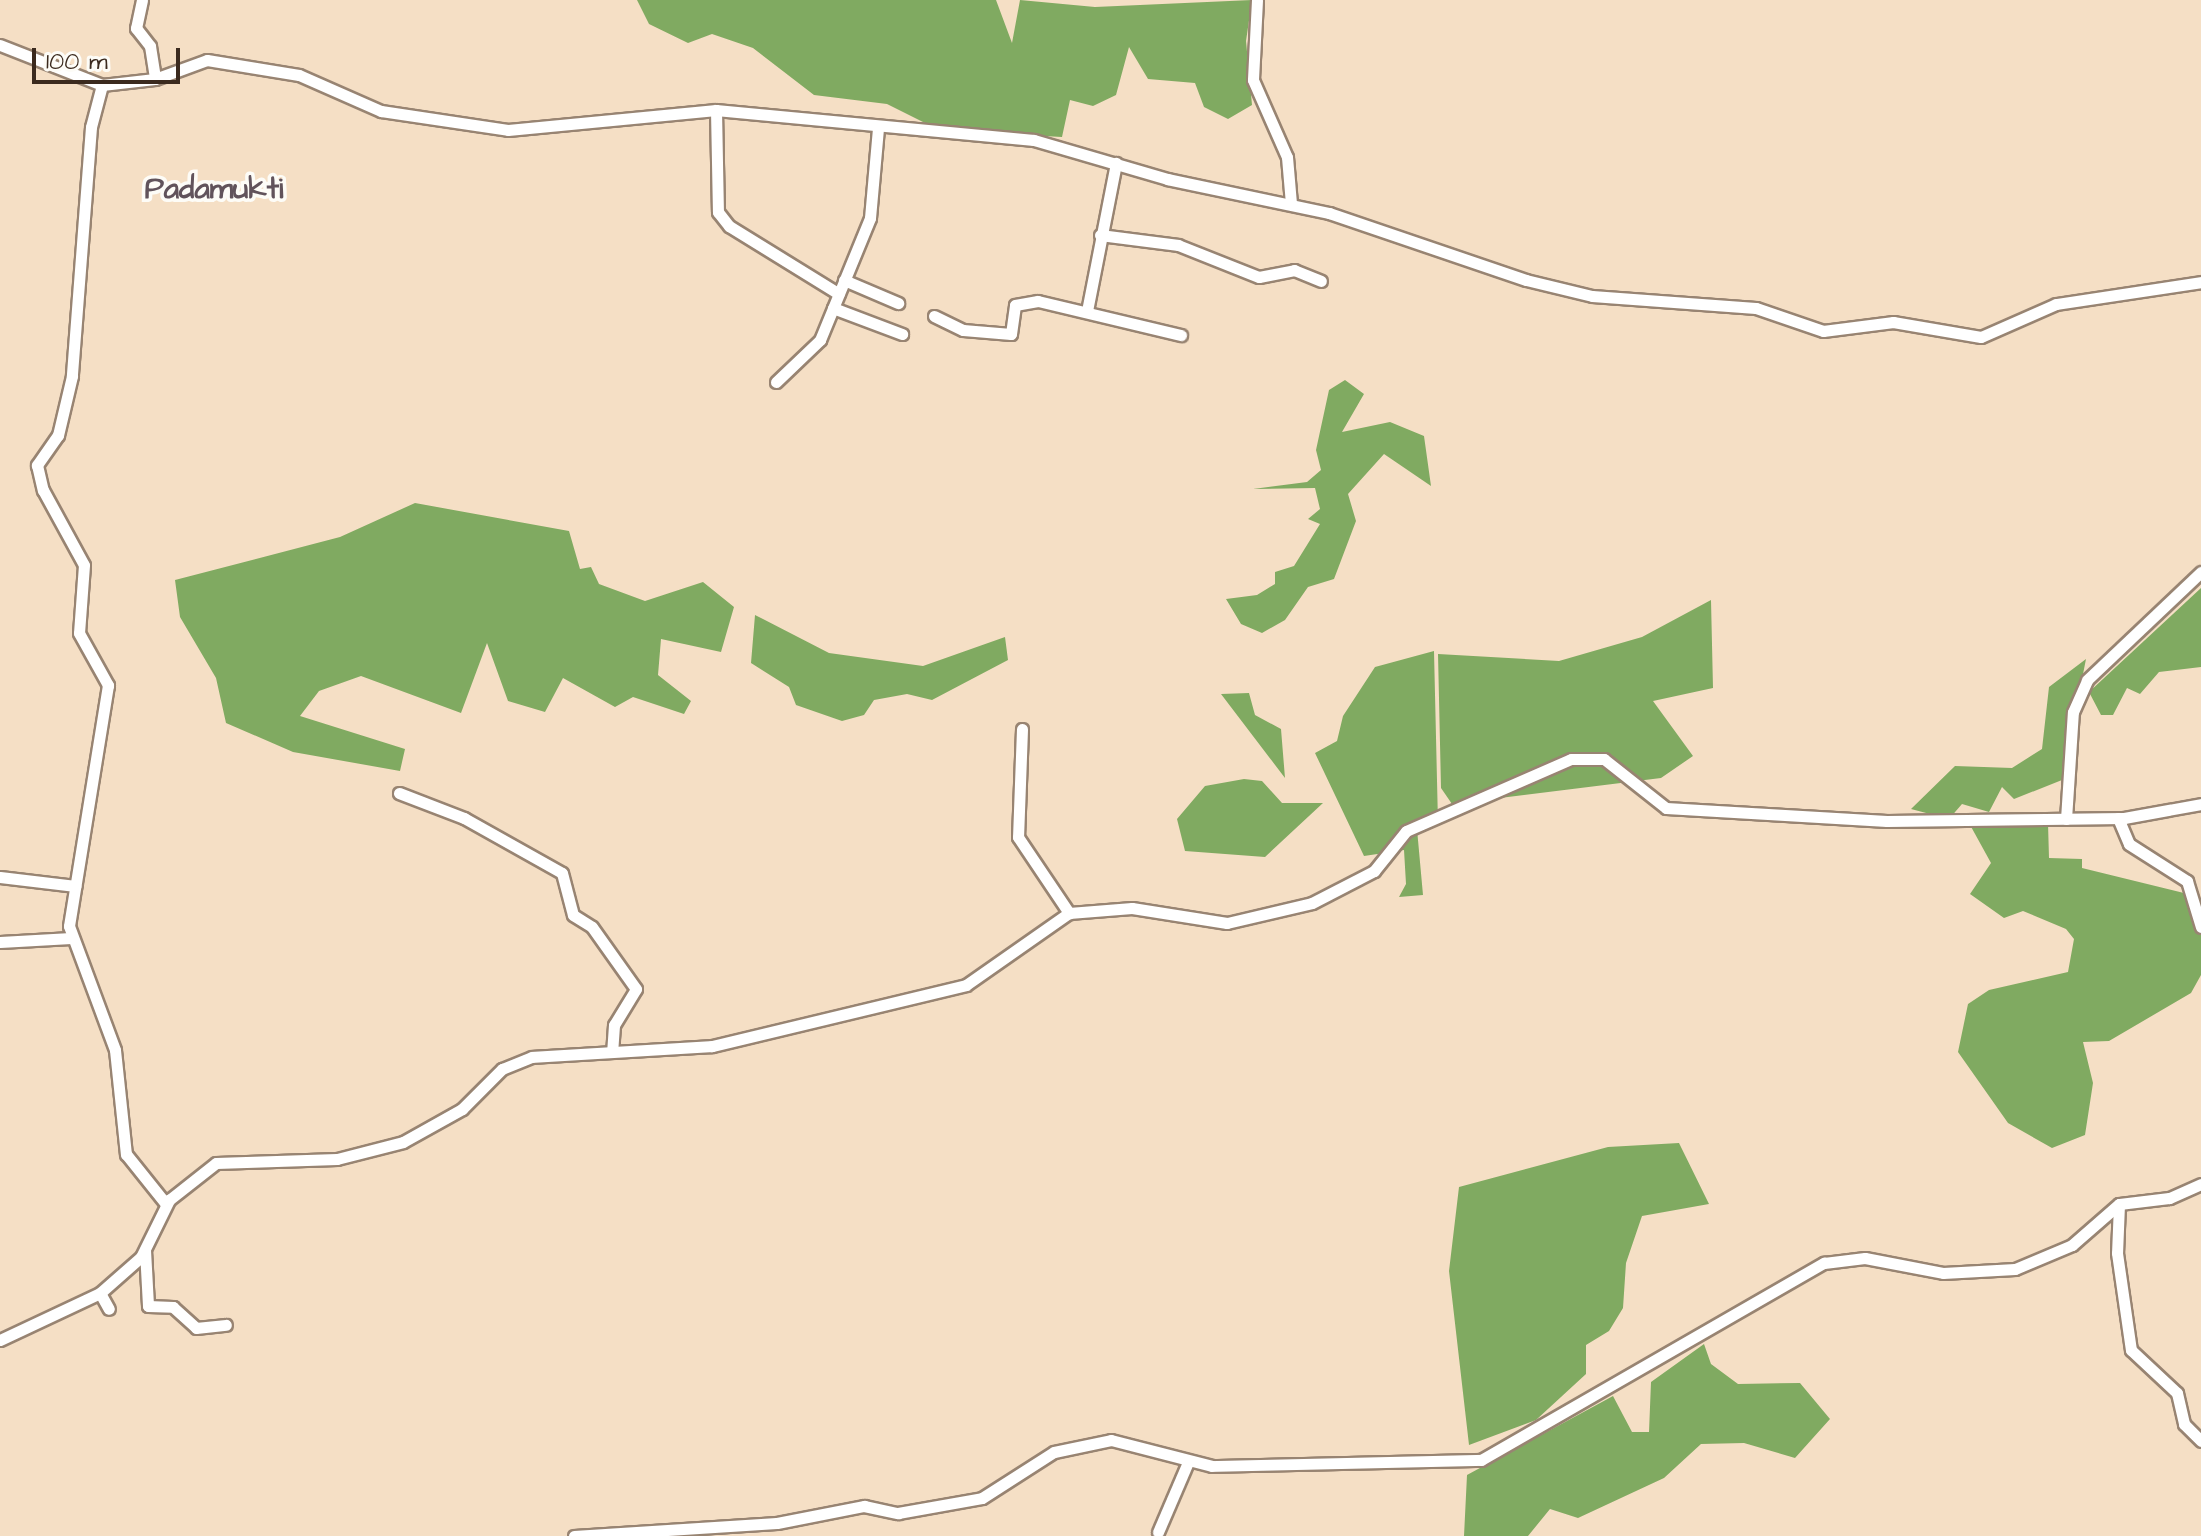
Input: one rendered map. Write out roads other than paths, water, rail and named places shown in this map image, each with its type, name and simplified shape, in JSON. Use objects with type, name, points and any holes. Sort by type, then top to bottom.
[{"type":"street","points":[[142,0],[136,28],[150,46],[155,79]]},
{"type":"street","points":[[1257,0],[1253,80],[1287,157],[1291,204]]},
{"type":"street","points":[[0,45],[102,85],[155,79],[207,60],[299,75],[381,111],[508,130],[716,110],[878,129],[1034,140],[1116,163],[1291,204],[1526,280],[1592,296],[1756,308],[1823,331],[1893,322],[1981,337],[2056,304],[2201,282]]},
{"type":"street","points":[[102,85],[91,127],[72,376],[58,435],[37,465],[43,490],[84,565],[79,633],[108,685],[75,886],[71,938],[115,1050],[126,1154],[166,1204]]},
{"type":"street","points":[[716,110],[718,212],[729,226],[839,294]]},
{"type":"street","points":[[776,382],[819,342],[870,218],[878,129]]},
{"type":"street","points":[[1087,311],[1116,163]]},
{"type":"street","points":[[1100,235],[1176,244],[1259,277],[1294,270],[1321,281]]},
{"type":"street","points":[[844,280],[898,303]]},
{"type":"street","points":[[934,316],[963,330],[1011,334],[1019,303],[1087,311],[1181,335]]},
{"type":"street","points":[[833,308],[902,334]]},
{"type":"street","points":[[2066,819],[2073,712],[2087,680],[2201,572]]},
{"type":"street","points":[[1022,729],[1018,837],[1069,913]]},
{"type":"street","points":[[0,1340],[100,1293],[145,1250],[166,1204],[224,1160],[370,1152],[429,1131],[513,1063],[612,1051],[712,1046],[966,985],[1069,913],[1132,908],[1227,923],[1312,903],[1374,871],[1406,831],[1583,757],[1604,759],[1666,808],[1887,821],[2118,818],[2201,804]]},
{"type":"street","points":[[399,793],[464,818],[562,873],[573,915],[599,935],[636,989],[614,1025],[612,1051]]},
{"type":"street","points":[[2118,818],[2129,844],[2187,881],[2201,927]]},
{"type":"street","points":[[0,877],[75,886]]},
{"type":"street","points":[[0,942],[71,938]]},
{"type":"street","points":[[574,1536],[777,1523],[864,1506],[898,1513],[982,1498],[1054,1452],[1111,1440],[1188,1462],[1397,1467],[1481,1460],[1824,1263],[1865,1258],[1943,1273],[2015,1269],[2072,1245],[2119,1204],[2169,1198],[2201,1184]]},
{"type":"street","points":[[2119,1204],[2120,1305],[2128,1341],[2136,1359],[2177,1393],[2184,1424],[2201,1441]]},
{"type":"street","points":[[145,1250],[148,1306],[171,1306],[196,1328],[226,1325]]},
{"type":"street","points":[[100,1293],[109,1309]]},
{"type":"street","points":[[1158,1532],[1188,1462]]},
{"type":"district","name":"Padamukti","points":[[214,189]]}]
